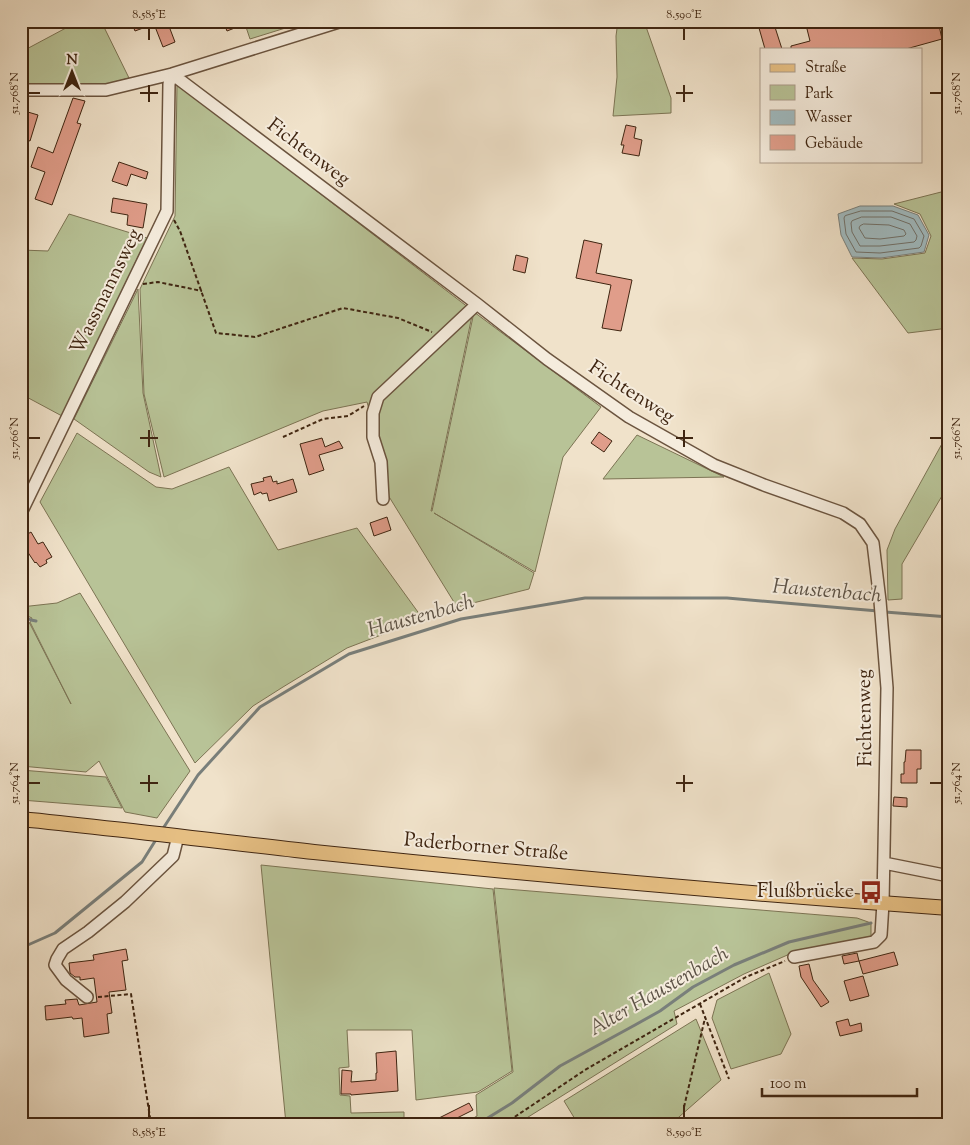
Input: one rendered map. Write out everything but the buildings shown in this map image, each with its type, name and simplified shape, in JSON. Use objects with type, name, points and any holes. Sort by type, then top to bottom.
[{"type":"main road","name":"Paderborner Straße","points":[[21,819],[521,872],[949,908]]},
{"type":"street","points":[[21,90],[106,90],[172,74],[342,21]]},
{"type":"street","name":"Wassmannsweg","points":[[21,513],[167,211],[168,84],[172,74]]},
{"type":"street","name":"Fichtenweg","points":[[172,74],[547,359],[629,417],[714,465],[764,485],[843,512],[860,524],[873,543],[887,688],[881,935],[874,942],[794,957]]},
{"type":"street","points":[[383,499],[381,462],[373,437],[373,413],[378,397],[476,304]]},
{"type":"street","points":[[87,998],[66,980],[55,965],[56,959],[62,949],[88,932],[125,902],[173,856],[176,836]]},
{"type":"street","points":[[884,863],[949,876]]},
{"type":"path","points":[[167,204],[180,231],[216,333],[255,337],[343,308],[398,318],[433,332],[440,339]]},
{"type":"path","points":[[132,285],[158,282],[202,291]]},
{"type":"path","points":[[283,437],[324,419],[348,416],[378,397]]},
{"type":"path","points":[[504,1124],[585,1070],[746,977],[794,957]]},
{"type":"path","points":[[87,998],[131,994],[151,1124]]},
{"type":"path","points":[[700,1004],[728,1078]]},
{"type":"path","points":[[684,1107],[705,1018]]},
{"type":"green space","points":[[79,21],[101,21],[129,78],[99,86],[21,84],[21,52]]},
{"type":"green space","points":[[244,21],[308,21],[250,39]]},
{"type":"green space","points":[[618,21],[644,21],[671,98],[671,113],[613,116],[617,77],[616,36]]},
{"type":"green space","points":[[177,84],[473,311],[431,511],[474,312],[601,407],[563,457],[535,572],[434,513],[534,573],[529,589],[457,607],[388,495],[383,461],[367,402],[323,411],[164,477],[144,394],[140,289],[175,216]]},
{"type":"green space","points":[[949,190],[949,328],[908,333],[852,258],[882,259],[925,253],[931,236],[920,214],[894,204]]},
{"type":"green space","points":[[69,214],[147,238],[62,416],[21,394],[21,250],[48,251]]},
{"type":"green space","points":[[138,289],[143,393],[161,477],[149,472],[74,419]]},
{"type":"green space","points":[[949,431],[949,484],[902,564],[902,599],[888,600],[887,550],[895,529]]},
{"type":"green space","points":[[77,433],[156,487],[172,489],[229,467],[278,550],[357,528],[423,619],[347,648],[283,687],[253,706],[195,763],[40,502]]},
{"type":"green space","points":[[637,435],[724,477],[603,479]]},
{"type":"green space","points":[[80,593],[190,771],[157,818],[125,812],[99,761],[86,772],[21,766],[21,618],[29,622],[71,704],[30,622],[32,618],[21,613],[21,607],[57,603]]},
{"type":"green space","points":[[21,770],[106,777],[122,808],[21,800]]},
{"type":"green space","points":[[261,865],[493,889],[512,1071],[478,1092],[416,1100],[412,1030],[347,1030],[349,1067],[339,1068],[340,1095],[350,1096],[351,1113],[404,1112],[404,1124],[286,1124]]},
{"type":"green space","points":[[494,888],[857,918],[871,923],[871,937],[792,953],[744,974],[674,1011],[677,1024],[517,1124],[463,1124],[477,1116],[476,1095],[513,1072]]},
{"type":"green space","points":[[769,973],[791,1034],[781,1054],[731,1069],[712,1018],[717,1000]]},
{"type":"green space","points":[[696,1019],[721,1080],[671,1124],[578,1124],[564,1101]]},
{"type":"water","points":[[860,206],[893,206],[918,215],[929,235],[924,252],[881,258],[852,257],[841,235],[838,214]]},
{"type":"waterway","name":"Haustenbach","points":[[162,830],[198,775],[260,707],[349,654],[461,619],[585,598],[727,598],[878,611]]},
{"type":"waterway","name":"Haustenbach","points":[[885,612],[949,617]]},
{"type":"waterway","points":[[21,615],[36,621]]},
{"type":"waterway","name":"Haustenbach","points":[[21,948],[55,933],[142,862],[157,838]]},
{"type":"waterway","name":"Alter Haustenbach","points":[[478,1124],[512,1103],[560,1066],[660,1011],[693,987],[734,965],[789,942],[871,923]]},
{"type":"place","name":"Flußbrücke","points":[[871,892]]}]
